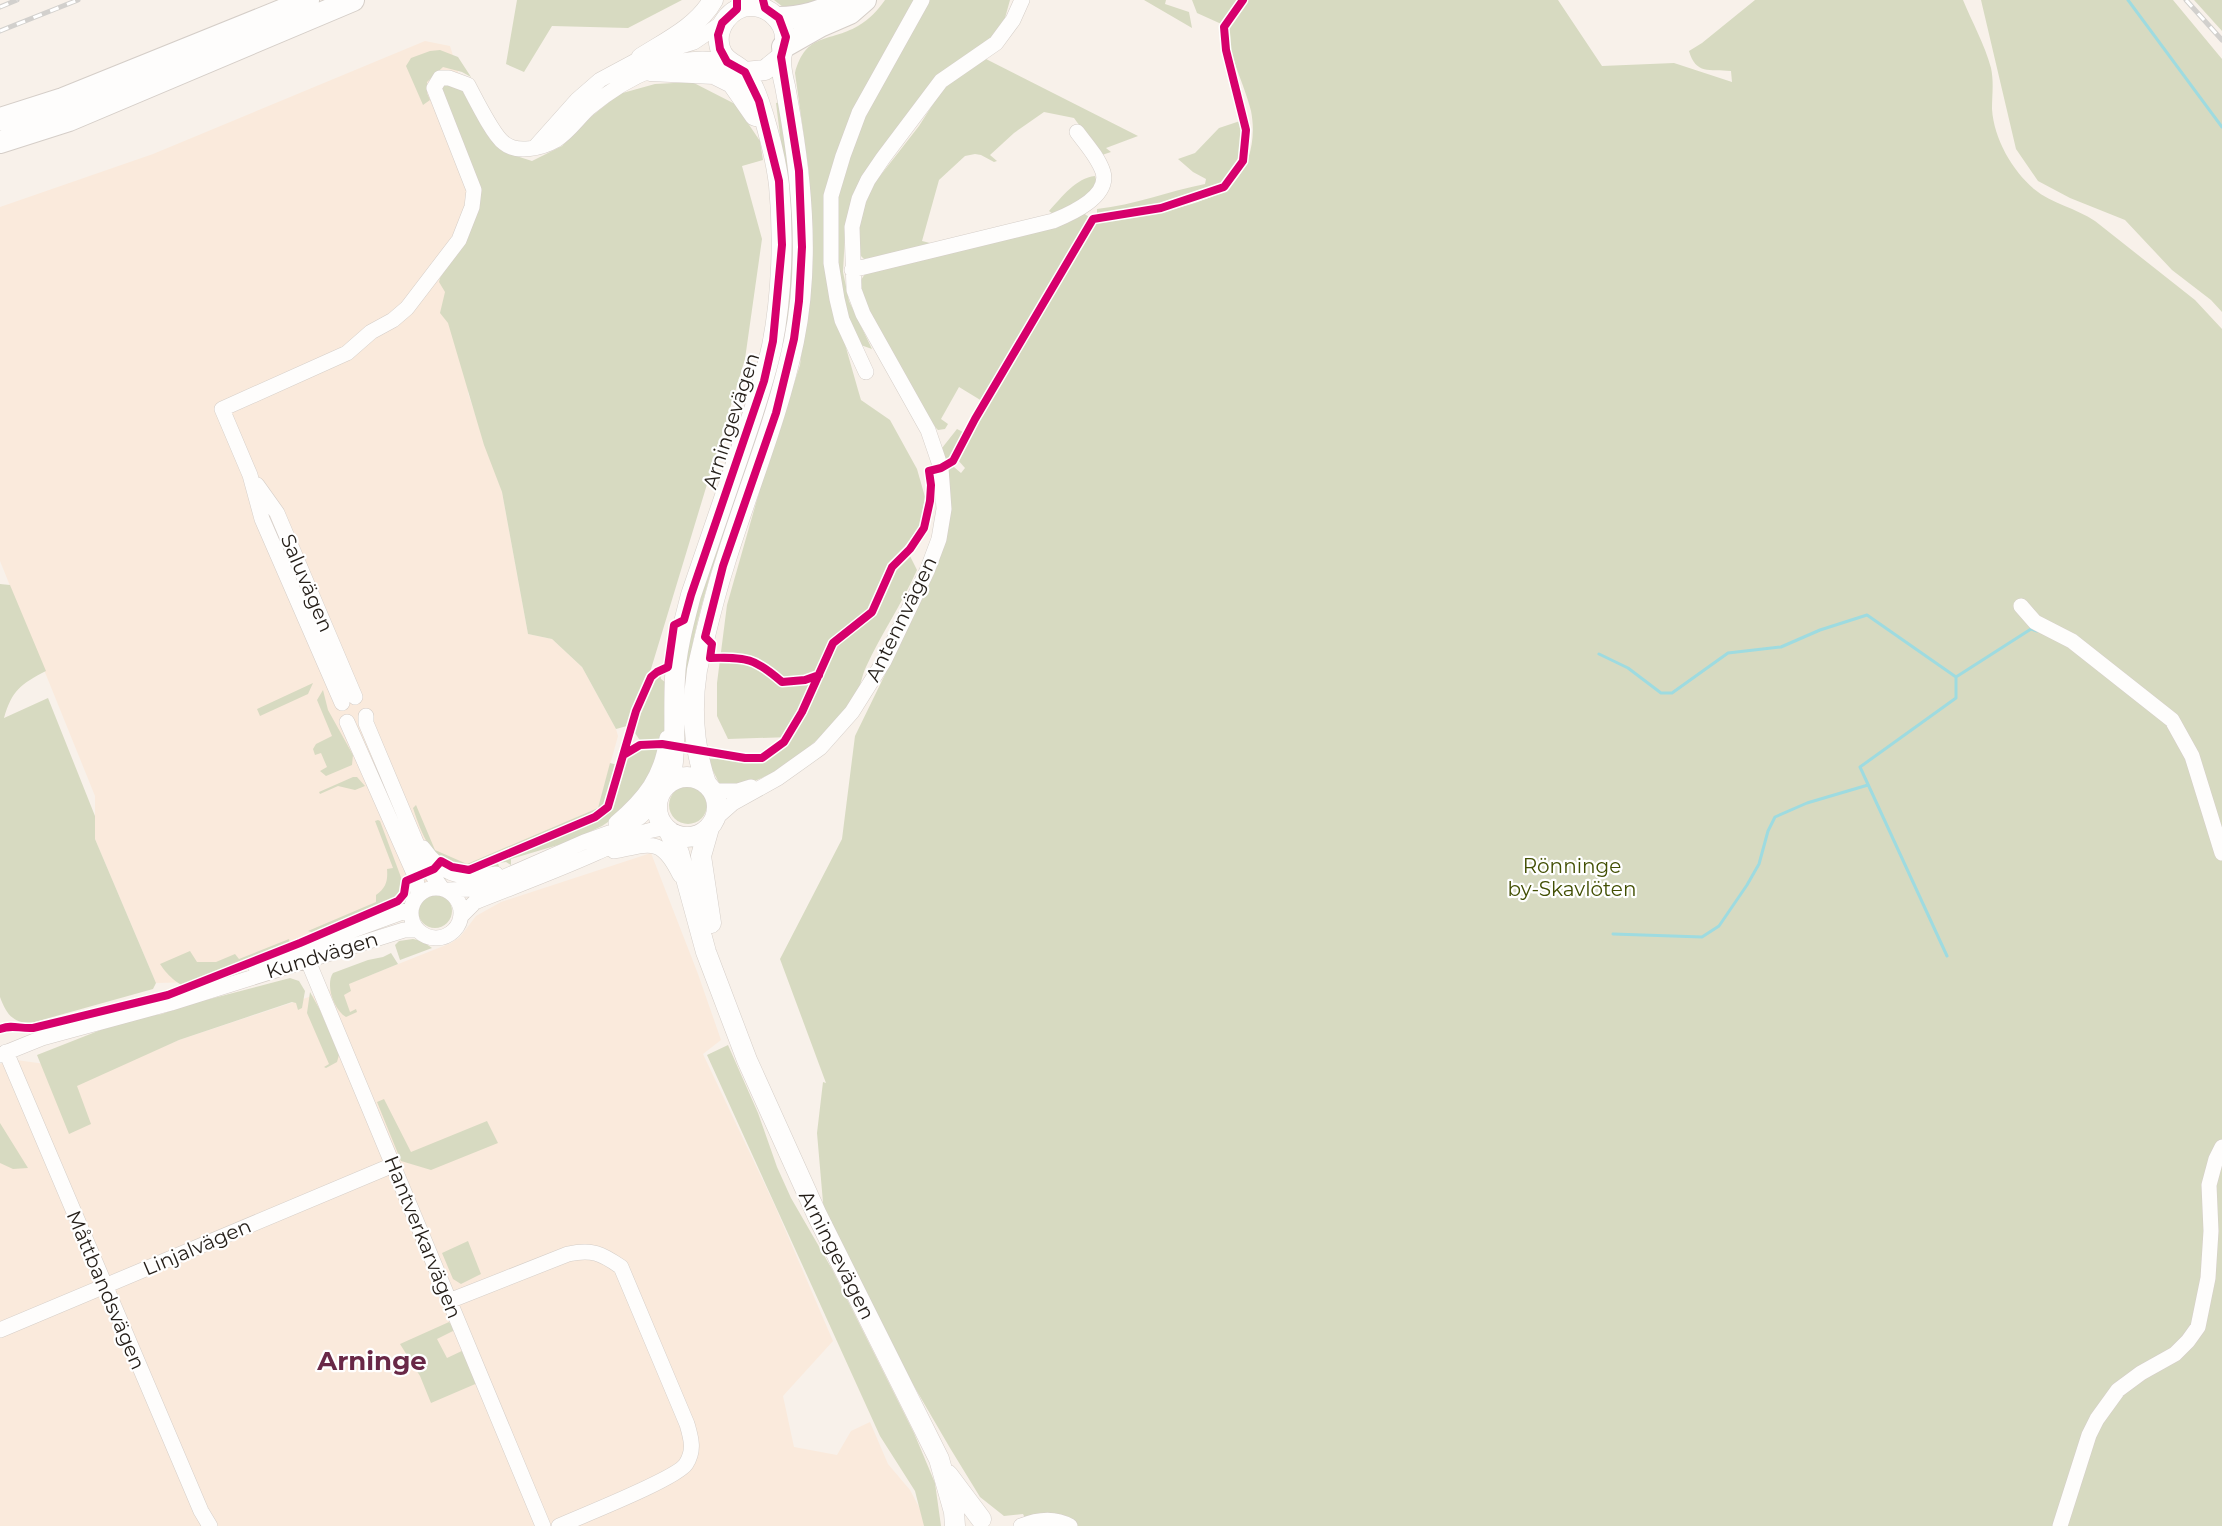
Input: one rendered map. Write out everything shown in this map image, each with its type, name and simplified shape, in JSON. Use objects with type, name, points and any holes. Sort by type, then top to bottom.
[{"type":"highway","points":[[112,79],[126,68],[289,0]]},
{"type":"highway","points":[[0,119],[63,99],[308,0]]},
{"type":"highway","points":[[0,142],[69,120],[353,0]]},
{"type":"highway","points":[[769,9],[792,18],[834,6],[840,0]]},
{"type":"highway","points":[[782,52],[820,26],[850,13],[865,0]]},
{"type":"main road","points":[[646,65],[707,10],[713,0]]},
{"type":"main road","points":[[769,9],[737,5],[722,23],[718,35],[720,49],[727,62],[745,72],[765,70],[782,52]]},
{"type":"main road","name":"Arningevägen","points":[[710,787],[698,759],[693,732],[697,670],[723,566],[776,413],[794,339],[799,301],[802,247],[799,171],[782,52],[786,37],[769,9]]},
{"type":"main road","points":[[646,65],[714,74],[732,83],[768,136]]},
{"type":"main road","name":"Arningevägen","points":[[670,782],[674,753],[675,676],[691,595],[764,381],[773,341],[783,244],[779,181],[759,102],[745,72]]},
{"type":"main road","points":[[688,776],[710,787],[718,805],[712,823],[700,835],[679,836],[667,830],[659,820],[657,801],[662,790],[670,782],[678,777],[688,776]]},
{"type":"main road","name":"Arningevägen","points":[[712,823],[702,856],[707,904],[715,949],[739,1038]]},
{"type":"main road","name":"Arningevägen","points":[[667,830],[679,853],[706,952],[786,1150],[943,1468],[986,1523]]},
{"type":"main road","name":"Arningevägen","points":[[943,1468],[954,1512],[954,1526]]},
{"type":"main road","points":[[954,1526],[966,1519],[986,1523]]},
{"type":"street","points":[[866,372],[842,320],[831,263],[831,196],[859,113],[922,0]]},
{"type":"street","name":"Antennvägen","points":[[710,787],[738,791],[766,783],[778,778],[820,747],[852,712],[884,660],[927,571],[939,539],[944,509],[940,468],[928,430],[863,314],[854,290],[852,227],[859,199],[868,180],[941,81],[996,43],[1013,20],[1022,0]]},
{"type":"street","points":[[646,65],[694,42],[722,23]]},
{"type":"street","points":[[646,65],[710,58],[727,62]]},
{"type":"street","name":"Saluvägen","points":[[349,700],[262,519],[250,475],[222,409],[347,352],[371,332],[393,320],[407,308],[459,240],[472,207],[474,190],[434,88],[440,78],[449,78],[468,85],[504,143],[521,150],[556,140],[589,109],[646,65]]},
{"type":"street","points":[[852,270],[1053,221],[1077,210],[1092,200],[1101,187],[1104,174],[1098,161],[1077,132]]},
{"type":"street","points":[[855,350],[868,352],[884,350]]},
{"type":"street","points":[[884,373],[901,382]]},
{"type":"street","points":[[2021,606],[2036,622],[2072,641],[2172,720],[2192,756],[2222,853]]},
{"type":"street","points":[[604,834],[637,804],[648,791],[657,774],[664,756],[675,676]]},
{"type":"street","name":"Saluvägen","points":[[418,894],[416,878],[347,722],[340,712],[349,700],[362,699],[366,705],[366,723],[388,779],[426,866],[445,889]]},
{"type":"street","points":[[347,722],[360,722],[366,716]]},
{"type":"street","name":"Antennvägen","points":[[712,823],[733,803],[766,783]]},
{"type":"street","points":[[657,801],[640,817],[620,829],[486,885],[470,889],[432,887],[418,894],[413,901],[412,920],[417,930],[424,936],[442,938],[454,931],[462,915],[475,902],[648,830],[667,830]]},
{"type":"street","points":[[411,830],[432,859],[456,876],[467,878],[522,869]]},
{"type":"street","points":[[597,853],[648,843],[663,849],[674,862],[693,902]]},
{"type":"street","points":[[445,889],[459,901],[462,915]]},
{"type":"street","name":"Kundvägen","points":[[3,1054],[52,1035],[171,1003],[228,984],[305,955],[411,909]]},
{"type":"street","name":"Kundvägen","points":[[305,955],[404,930],[417,930]]},
{"type":"street","name":"Hantverkarvägen","points":[[305,955],[543,1526]]},
{"type":"street","name":"Måttbandsvägen","points":[[3,1054],[197,1502],[210,1526]]},
{"type":"street","points":[[2060,1526],[2089,1435],[2097,1419],[2118,1390],[2141,1373],[2175,1354],[2198,1327],[2208,1278],[2211,1230],[2209,1185],[2222,1147]]},
{"type":"street","name":"Linjalvägen","points":[[0,1330],[393,1165]]},
{"type":"street","points":[[449,1301],[568,1254],[585,1250],[601,1254],[621,1267],[687,1424],[693,1447],[685,1465],[668,1477],[559,1526]]},
{"type":"street","points":[[1021,1526],[1040,1520],[1059,1520],[1070,1526]]},
{"type":"shaded area","points":[[425,41],[450,46],[501,209],[468,393],[502,492],[528,634],[552,639],[582,667],[616,729],[618,736],[598,808],[198,982],[156,983],[95,839],[95,796],[0,561],[0,207],[153,154]]},
{"type":"shaded area","points":[[651,853],[721,1040],[703,1054],[775,1206],[833,1341],[783,1396],[794,1447],[837,1455],[851,1431],[870,1422],[888,1464],[910,1490],[928,1524],[923,1526],[0,1526],[0,1064],[9,1059],[103,1072],[179,1040],[348,984],[451,943],[460,937],[476,916],[501,902]]},
{"type":"green space","points":[[517,0],[682,0],[628,28],[552,26],[524,72],[506,64]]},
{"type":"green space","points":[[774,0],[814,0],[818,2],[804,6],[783,7]]},
{"type":"green space","points":[[885,0],[1010,0],[1005,18],[990,39],[942,72],[881,149],[857,188],[845,235],[843,272],[849,301],[872,349],[855,343],[841,302],[833,258],[833,213],[836,192],[843,164],[860,119],[855,115],[839,153],[830,188],[826,223],[828,258],[833,292],[861,400],[890,420],[917,469],[925,497],[920,526],[905,546],[917,570],[872,655],[857,693],[833,724],[797,757],[776,771],[756,780],[736,785],[719,783],[707,759],[762,759],[781,748],[790,737],[728,739],[717,716],[717,683],[727,605],[760,489],[800,365],[811,249],[809,173],[795,73],[805,51],[812,45],[819,40],[858,26],[866,21]]},
{"type":"green space","points":[[1144,0],[1166,0],[1165,4],[1189,12],[1192,28]]},
{"type":"green space","name":"Rönninge by-Skavlöten","points":[[1192,0],[1558,0],[1602,66],[1674,63],[1732,82],[1731,71],[1704,69],[1695,64],[1689,51],[1755,0],[1963,0],[1991,68],[1992,109],[1996,131],[2018,173],[2041,194],[2095,221],[2195,300],[2222,329],[2222,1526],[1029,1526],[1023,1514],[1004,1516],[980,1497],[897,1357],[824,1214],[817,1133],[823,1082],[826,1083],[780,959],[842,839],[855,736],[914,615],[948,468],[954,467],[961,473],[965,468],[957,459],[1090,227],[1097,223],[1169,210],[1207,199],[1233,183],[1248,159],[1253,130],[1251,111],[1233,59],[1228,27],[1197,13]]},
{"type":"green space","points":[[1981,0],[2173,0],[2222,59],[2222,312],[2211,300],[2172,270],[2125,220],[2070,198],[2038,181],[2016,149]]},
{"type":"green space","points":[[2194,0],[2222,0],[2222,31]]},
{"type":"green space","points":[[440,50],[458,57],[471,77],[443,67],[427,82],[427,93],[430,100],[423,105],[406,66],[411,58]]},
{"type":"green space","points":[[984,58],[1138,136],[1106,148],[1111,152],[1102,155],[1074,118],[1044,112],[1014,133],[990,155],[997,161],[994,162],[975,154],[965,156],[939,180],[922,241],[930,243],[928,248],[864,259],[859,254],[859,220],[873,185],[919,126],[942,90],[952,79]]},
{"type":"green space","points":[[692,82],[735,104],[760,141],[763,160],[742,166],[762,239],[745,359],[651,669],[627,726],[616,729],[582,667],[552,639],[528,634],[502,492],[484,445],[448,323],[440,313],[445,292],[439,282],[440,278],[467,235],[479,196],[441,87],[447,83],[460,87],[490,139],[510,154],[532,161],[562,146],[581,125],[619,94],[655,84]]},
{"type":"green space","points":[[782,102],[794,229],[789,325],[775,385],[715,560],[700,611],[690,661],[686,732],[679,732],[683,672],[690,630],[762,412],[788,199],[776,103]]},
{"type":"green space","points":[[1240,121],[1239,155],[1233,172],[1221,184],[1155,205],[1097,214],[1097,209],[1205,184],[1206,179],[1193,172],[1178,159],[1195,153],[1219,128]]},
{"type":"green space","points":[[1095,176],[1097,183],[1087,199],[1053,214],[1049,211],[1076,184]]},
{"type":"green space","points":[[1082,212],[1089,217],[982,401],[959,387],[941,419],[948,424],[945,429],[938,430],[906,382],[880,335],[862,296],[860,285],[863,277],[866,273]]},
{"type":"green space","points":[[957,429],[965,433],[953,457],[946,463],[942,448]]},
{"type":"green space","points":[[0,584],[10,585],[46,671],[30,680],[14,694],[4,718],[48,698],[95,816],[95,839],[156,983],[153,989],[31,1023],[14,1019],[0,997]]},
{"type":"green space","points":[[659,674],[665,682],[667,708],[663,740],[641,742],[633,730],[653,680]]},
{"type":"green space","points":[[313,683],[308,694],[260,716],[257,709]]},
{"type":"green space","points":[[323,690],[328,710],[353,755],[352,765],[326,776],[320,771],[327,767],[321,753],[315,755],[313,749],[316,744],[332,736],[317,700]]},
{"type":"green space","points":[[663,747],[658,767],[623,812],[602,826],[568,842],[511,859],[511,865],[506,862],[498,863],[499,867],[482,874],[471,873],[467,864],[598,808],[610,763],[622,766],[634,752]]},
{"type":"green space","points":[[357,777],[365,786],[355,790],[338,786],[320,794],[319,792]]},
{"type":"green space","points":[[688,786],[702,791],[707,805],[702,819],[688,824],[674,819],[669,805],[674,791]]},
{"type":"green space","points":[[416,805],[435,850],[467,864],[451,862],[432,849],[418,822],[413,808]]},
{"type":"green space","points":[[378,820],[402,880],[397,898],[314,933],[308,931],[376,902],[376,895],[386,884],[387,869],[393,868],[375,821]]},
{"type":"green space","points":[[435,894],[447,899],[452,911],[447,923],[435,928],[423,923],[418,911],[423,899]]},
{"type":"green space","points":[[289,939],[290,945],[212,974],[200,987],[186,987],[178,983],[160,964],[190,951],[197,962],[216,962],[235,954],[239,959]]},
{"type":"green space","points":[[413,939],[422,941],[432,948],[400,960],[395,945],[399,941]]},
{"type":"green space","points":[[391,953],[398,964],[349,984],[351,991],[344,995],[350,1012],[356,1009],[357,1012],[346,1017],[342,1014],[330,990],[333,973]]},
{"type":"green space","points":[[290,978],[299,981],[305,991],[302,1008],[298,1010],[296,1003],[292,1002],[179,1040],[77,1086],[91,1124],[69,1134],[37,1055],[126,1020],[162,1014],[183,1006]]},
{"type":"green space","points":[[310,992],[339,1055],[337,1062],[326,1068],[324,1067],[329,1064],[307,1013]]},
{"type":"green space","points":[[728,1045],[758,1113],[777,1167],[791,1198],[832,1269],[914,1433],[935,1483],[941,1526],[924,1526],[915,1491],[880,1436],[707,1055]]},
{"type":"green space","points":[[384,1099],[411,1152],[487,1121],[498,1143],[431,1170],[401,1161],[377,1102]]},
{"type":"green space","points":[[0,1123],[28,1168],[13,1169],[0,1163]]},
{"type":"green space","points":[[468,1241],[481,1274],[461,1284],[453,1279],[442,1253]]},
{"type":"green space","points":[[449,1322],[455,1330],[437,1339],[447,1358],[466,1349],[480,1382],[431,1403],[420,1376],[400,1344]]},
{"type":"waterway","points":[[2128,0],[2222,127]]},
{"type":"waterway","points":[[1599,654],[1628,668],[1661,693],[1672,693],[1728,653],[1781,647],[1820,630],[1867,615],[1956,677],[2031,629],[2037,631]]},
{"type":"waterway","points":[[1947,956],[1860,767],[1956,698],[1956,677]]},
{"type":"waterway","points":[[1613,934],[1702,937],[1719,926],[1747,885],[1759,864],[1768,831],[1775,817],[1807,803],[1868,785]]},
{"type":"railway","points":[[0,7],[17,0]]},
{"type":"railway","points":[[0,31],[78,0]]},
{"type":"railway","points":[[2186,0],[2222,40]]},
{"type":"cycle path","points":[[0,1029],[33,1028],[168,995],[300,943],[398,901],[404,894],[406,881],[434,869],[441,861],[452,867],[469,870],[595,817],[608,807],[636,711],[651,677],[668,667],[674,625],[684,620],[764,381],[773,341],[782,245],[779,181],[759,101],[745,72],[727,62],[720,49],[718,35],[722,23],[737,9],[737,0]]},
{"type":"cycle path","points":[[763,0],[765,8],[779,18],[786,37],[781,57],[799,171],[802,247],[799,301],[794,339],[776,413],[723,566],[705,637],[712,644],[710,658],[749,661],[764,668],[782,682],[805,680],[819,675]]},
{"type":"cycle path","points":[[625,754],[640,745],[662,744],[745,758],[762,758],[784,742],[802,712],[833,643],[872,612],[892,567],[910,549],[924,528],[930,501],[929,471],[941,468],[953,461],[975,419],[1093,219],[1161,208],[1224,187],[1243,161],[1246,130],[1226,50],[1224,27],[1243,0]]},
{"type":"district","name":"Arninge","points":[[372,1361]]}]
